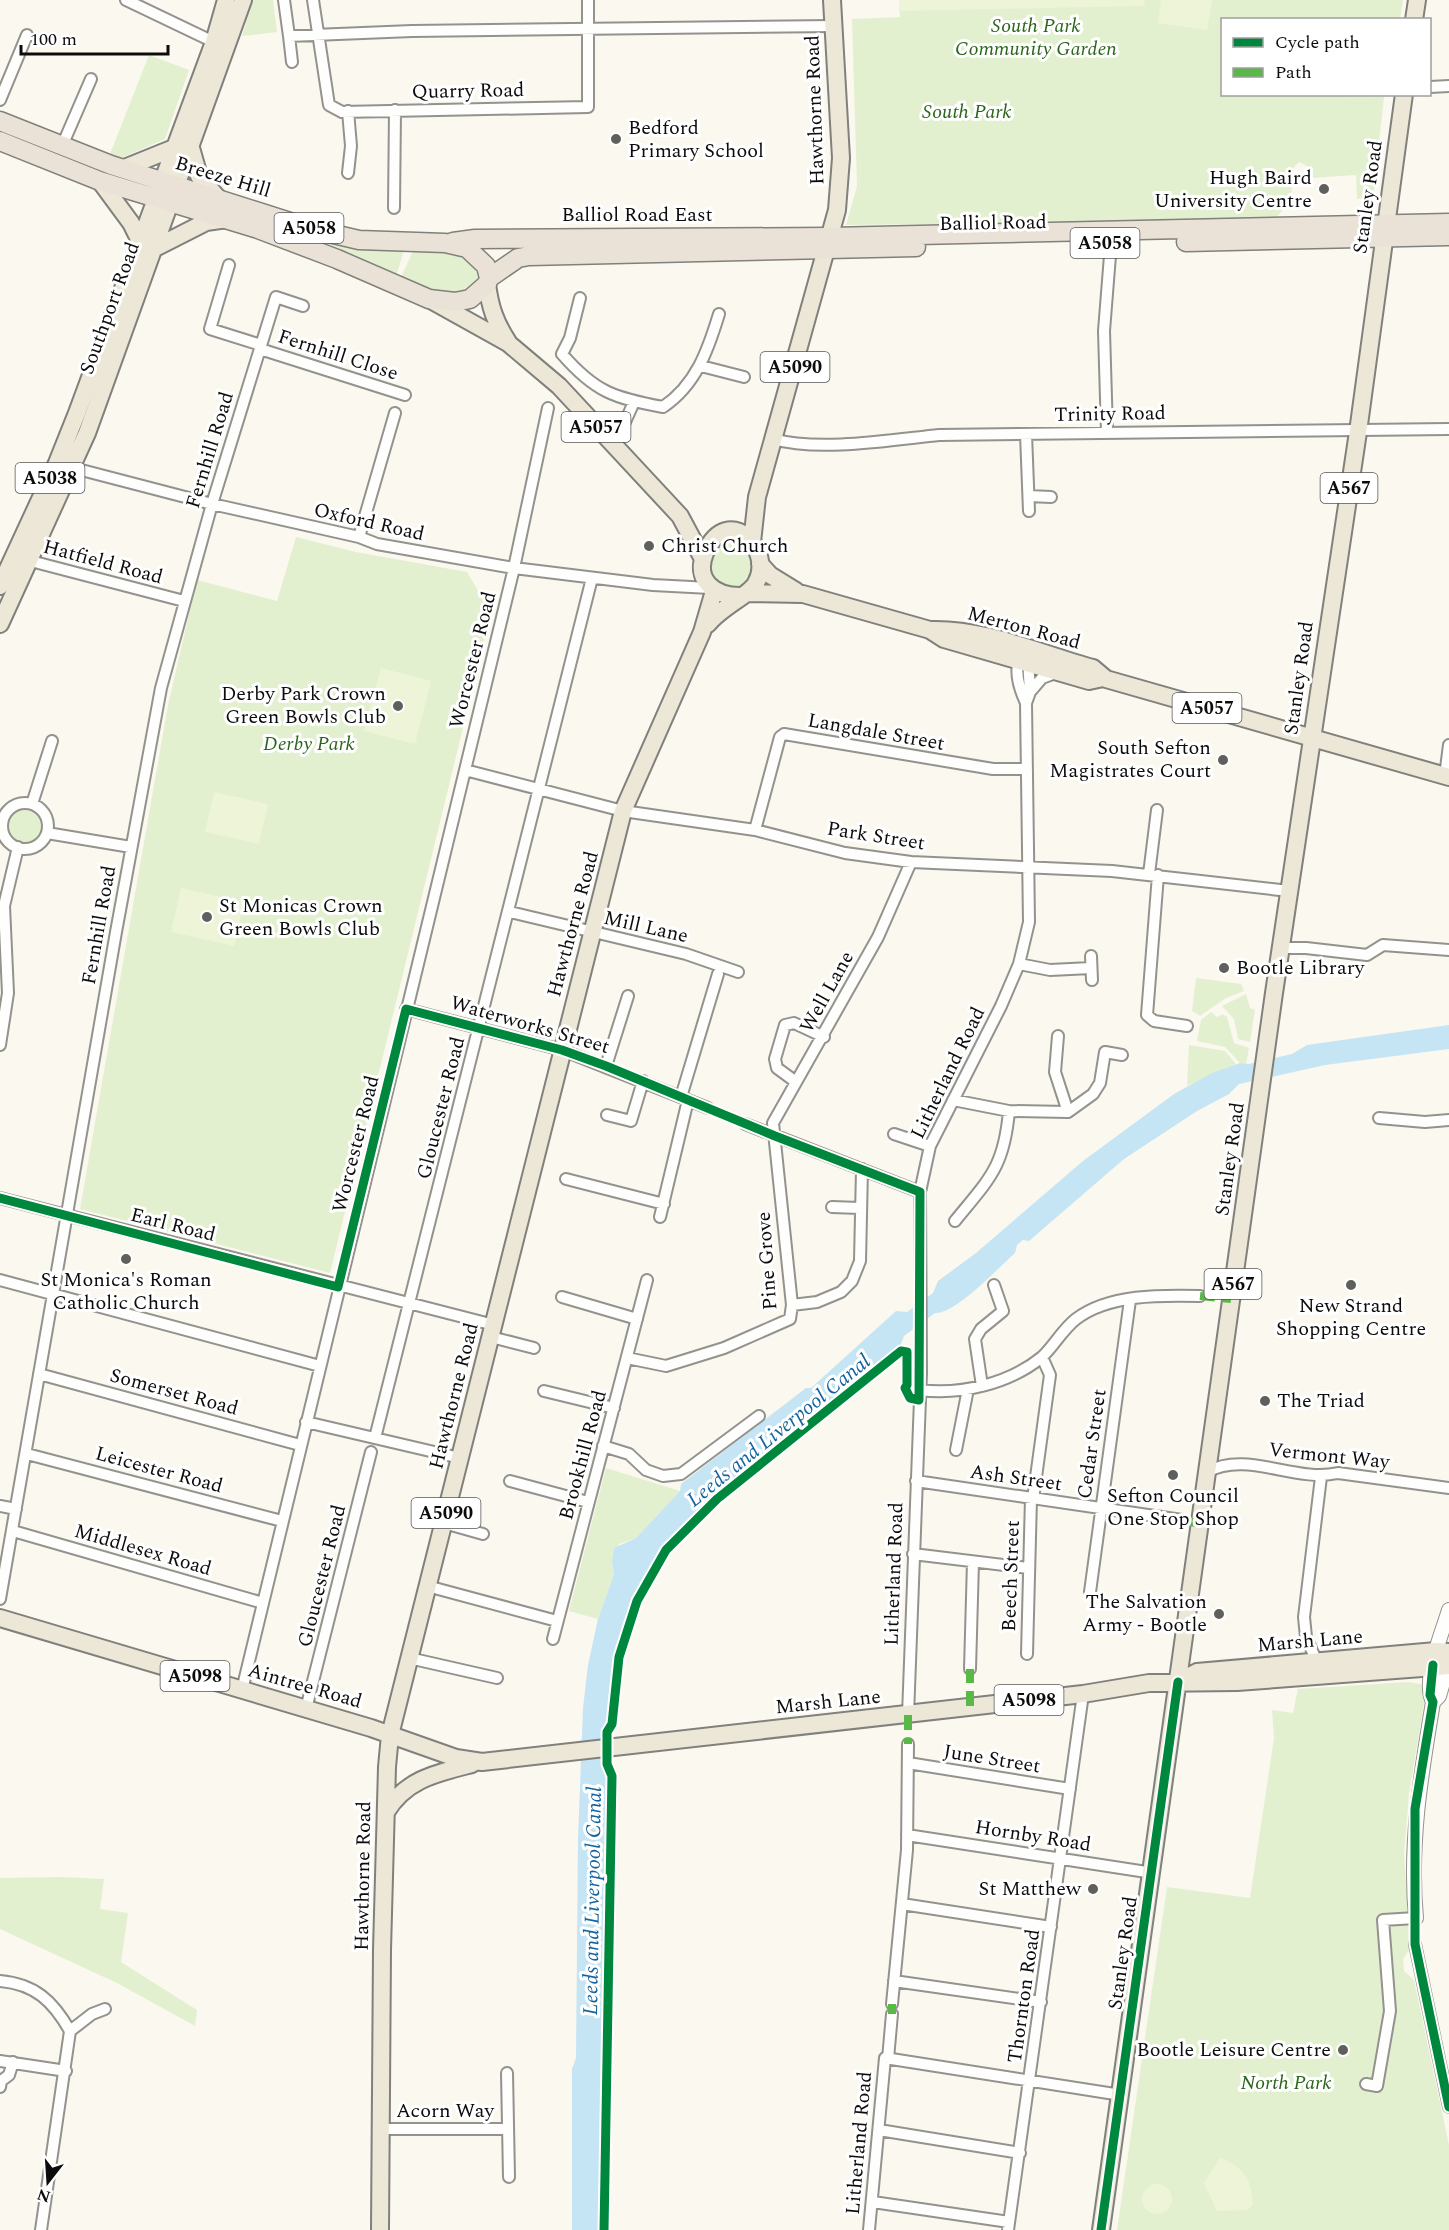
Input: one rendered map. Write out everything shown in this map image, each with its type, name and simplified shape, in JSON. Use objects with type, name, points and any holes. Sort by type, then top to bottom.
[{"type":"highway","name":"Breeze Hill","points":[[0,121],[122,169],[339,236],[380,242],[445,243],[467,248],[486,266],[488,281],[470,299],[455,302],[429,299],[337,259],[228,219],[100,182],[0,141]]},
{"type":"highway","name":"Balliol Road","points":[[828,243],[1111,243],[1384,231],[1449,223]]},
{"type":"highway","name":"Balliol Road","points":[[828,243],[1384,231],[1449,236]]},
{"type":"highway","name":"Balliol Road East","points":[[445,243],[475,239],[828,243]]},
{"type":"highway","name":"Balliol Road East","points":[[488,281],[518,258],[529,256],[828,243]]},
{"type":"main road","name":"Southport Road","points":[[220,45],[226,0]]},
{"type":"main road","name":"Southport Road","points":[[0,624],[22,559],[65,465],[220,45],[243,0]]},
{"type":"main road","name":"Hawthorne Road","points":[[752,542],[757,497],[837,210],[841,158],[832,0]]},
{"type":"main road","points":[[1414,18],[1417,0]]},
{"type":"main road","name":"Stanley Road","points":[[1101,2230],[1153,1873],[1280,948],[1358,432],[1404,96]]},
{"type":"main road","points":[[122,169],[183,148],[199,176],[217,197]]},
{"type":"main road","points":[[100,182],[147,245],[206,222],[228,219]]},
{"type":"main road","name":"Breeze Hill","points":[[488,281],[490,309],[508,343]]},
{"type":"main road","name":"Breeze Hill","points":[[429,299],[508,343],[558,386],[680,516],[703,561]]},
{"type":"main road","name":"Hawthorne Road","points":[[727,530],[743,519],[757,497]]},
{"type":"main road","name":"Breeze Hill","points":[[680,516],[702,528],[727,530]]},
{"type":"main road","points":[[727,530],[744,533],[752,542]]},
{"type":"main road","name":"A5090","points":[[703,561],[711,542],[727,530]]},
{"type":"main road","name":"A5090","points":[[743,595],[756,584],[760,564],[752,542]]},
{"type":"main road","name":"Southport Road","points":[[0,586],[22,559]]},
{"type":"main road","points":[[703,561],[703,577],[712,589],[724,595],[743,595]]},
{"type":"main road","name":"Merton Road","points":[[760,564],[777,580],[802,594],[930,630],[944,639],[1025,658],[1093,668],[1103,678]]},
{"type":"main road","name":"Hawthorne Road","points":[[380,2230],[385,1814],[390,1735],[623,811],[702,632],[712,589]]},
{"type":"main road","name":"Merton Road","points":[[743,595],[802,594]]},
{"type":"main road","name":"Hawthorne Road","points":[[702,632],[718,612],[743,595]]},
{"type":"main road","name":"Merton Road","points":[[1025,658],[1058,672],[1089,681],[1103,678],[1447,777]]},
{"type":"main road","name":"Aintree Road","points":[[0,1617],[390,1735]]},
{"type":"main road","name":"Marsh Lane","points":[[385,1814],[395,1797],[415,1781],[433,1774],[489,1761],[908,1715],[1083,1694],[1141,1684],[1238,1682],[1444,1660]]},
{"type":"main road","name":"Marsh Lane","points":[[1178,1682],[1197,1672],[1317,1662],[1444,1660]]},
{"type":"main road","name":"Marsh Lane","points":[[390,1735],[456,1758],[489,1761]]},
{"type":"street","points":[[126,0],[220,45]]},
{"type":"street","points":[[284,0],[292,62]]},
{"type":"street","points":[[313,0],[329,105],[335,110],[348,111],[351,146],[348,173]]},
{"type":"street","points":[[588,0],[588,28]]},
{"type":"street","points":[[290,36],[588,28],[834,26]]},
{"type":"street","name":"Quarry Road","points":[[348,111],[588,107],[588,28]]},
{"type":"street","points":[[0,99],[27,35]]},
{"type":"street","points":[[62,146],[91,79]]},
{"type":"street","points":[[1431,87],[1449,86]]},
{"type":"street","points":[[394,208],[395,110]]},
{"type":"street","points":[[1107,432],[1104,332],[1111,243]]},
{"type":"street","name":"Fernhill Close","points":[[229,265],[210,329],[405,395]]},
{"type":"street","name":"Fernhill Road","points":[[0,1599],[131,847],[161,688],[212,504],[276,297],[303,306]]},
{"type":"street","points":[[580,298],[570,338],[562,354],[583,378],[601,390],[634,402],[663,407],[677,396],[701,366],[719,314]]},
{"type":"street","points":[[701,366],[744,377]]},
{"type":"street","points":[[608,440],[625,422],[634,402]]},
{"type":"street","name":"Worcester Road","points":[[242,1690],[514,568],[548,408]]},
{"type":"street","points":[[359,537],[395,413]]},
{"type":"street","name":"Trinity Road","points":[[773,439],[796,444],[862,442],[939,435],[1358,432],[1449,429]]},
{"type":"street","points":[[1026,434],[1029,511]]},
{"type":"street","name":"Oxford Road","points":[[65,465],[212,504],[359,537],[377,544],[514,568],[712,589]]},
{"type":"street","points":[[1029,496],[1051,497]]},
{"type":"street","name":"Hatfield Road","points":[[22,559],[184,601]]},
{"type":"street","points":[[678,586],[696,573],[703,561]]},
{"type":"street","name":"Gloucester Road","points":[[375,1438],[510,912],[592,578]]},
{"type":"street","name":"Litherland Road","points":[[908,1715],[920,1390],[920,1192],[930,1146],[981,1050],[1019,964],[1029,922],[1028,697],[1020,688],[1025,658]]},
{"type":"street","points":[[1028,697],[1039,681],[1058,672]]},
{"type":"street","name":"Langdale Street","points":[[755,830],[779,741],[784,734],[993,769],[1027,769]]},
{"type":"street","points":[[32,804],[52,741]]},
{"type":"street","points":[[1447,777],[1449,745]]},
{"type":"street","name":"Park Street","points":[[465,770],[623,811],[755,830],[845,853],[910,862],[1154,875],[1289,891]]},
{"type":"street","points":[[23,802],[32,804],[44,812],[48,824],[47,833],[38,845],[30,848],[18,847],[4,833],[2,814],[23,802]]},
{"type":"street","points":[[1157,810],[1147,1015],[1154,1021],[1187,1026]]},
{"type":"street","points":[[47,833],[131,847]]},
{"type":"street","points":[[0,1045],[8,993],[2,955],[2,908],[18,847]]},
{"type":"street","name":"Well Lane","points":[[775,1136],[773,1123],[824,1037],[878,937],[910,862]]},
{"type":"street","name":"Mill Lane","points":[[510,912],[686,954],[738,972]]},
{"type":"street","points":[[1280,948],[1306,948],[1367,955],[1383,945],[1449,950]]},
{"type":"street","points":[[1091,956],[1092,980]]},
{"type":"street","points":[[1019,964],[1050,970],[1077,966],[1091,968]]},
{"type":"street","points":[[660,1217],[685,1098],[718,974]]},
{"type":"street","points":[[606,1066],[628,996]]},
{"type":"street","name":"Waterworks Street","points":[[406,1009],[562,1050],[708,1108]]},
{"type":"street","points":[[796,1082],[777,1068],[775,1059],[785,1024],[794,1023],[824,1037]]},
{"type":"street","points":[[1058,1036],[1055,1072],[1068,1112]]},
{"type":"street","points":[[1044,1046],[1055,1053]]},
{"type":"street","points":[[953,1100],[1009,1111],[1068,1112],[1093,1094],[1100,1083],[1105,1052],[1122,1055]]},
{"type":"street","points":[[607,1115],[631,1121],[642,1081]]},
{"type":"street","points":[[955,1221],[998,1167],[1006,1142],[1009,1111]]},
{"type":"street","points":[[1379,1118],[1425,1122],[1449,1120]]},
{"type":"street","points":[[745,1124],[920,1192]]},
{"type":"street","points":[[894,1134],[930,1146]]},
{"type":"street","name":"Pine Grove","points":[[627,1358],[666,1366],[724,1348],[790,1319],[792,1305],[775,1136]]},
{"type":"street","points":[[792,1305],[817,1302],[841,1292],[852,1281],[860,1261],[862,1169]]},
{"type":"street","points":[[566,1179],[664,1204]]},
{"type":"street","name":"Earl Road","points":[[0,1198],[409,1305],[492,1331],[534,1348]]},
{"type":"street","points":[[832,1207],[860,1208]]},
{"type":"street","points":[[0,1280],[320,1366]]},
{"type":"street","name":"Brookhill Road","points":[[553,1639],[647,1280]]},
{"type":"street","points":[[982,1386],[975,1339],[981,1329],[1003,1311],[994,1285]]},
{"type":"street","points":[[920,1390],[936,1392],[968,1389],[1019,1372],[1042,1357],[1075,1320],[1098,1307],[1167,1295],[1200,1296]]},
{"type":"street","points":[[562,1297],[637,1319]]},
{"type":"street","name":"Cedar Street","points":[[1090,1592],[1130,1300]]},
{"type":"street","name":"Beech Street","points":[[1027,1654],[1032,1498],[1050,1375],[1042,1357]]},
{"type":"street","name":"Somerset Road","points":[[39,1374],[300,1445]]},
{"type":"street","points":[[956,1450],[968,1389]]},
{"type":"street","points":[[544,1391],[614,1408]]},
{"type":"street","points":[[603,1446],[629,1454],[636,1464],[663,1476],[681,1474],[759,1416]]},
{"type":"street","points":[[306,1422],[460,1458]]},
{"type":"street","name":"Gloucester Road","points":[[306,1709],[371,1452]]},
{"type":"street","name":"Leicester Road","points":[[27,1454],[282,1521]]},
{"type":"street","name":"Vermont Way","points":[[1207,1472],[1230,1463],[1321,1477],[1338,1473],[1449,1488]]},
{"type":"street","points":[[1317,1662],[1306,1637],[1304,1617],[1321,1477]]},
{"type":"street","points":[[510,1481],[588,1502]]},
{"type":"street","name":"Ash Street","points":[[916,1481],[1182,1520]]},
{"type":"street","points":[[0,1506],[16,1509]]},
{"type":"street","points":[[444,1523],[483,1534]]},
{"type":"street","name":"Middlesex Road","points":[[13,1531],[263,1604]]},
{"type":"street","points":[[913,1554],[1028,1568]]},
{"type":"street","points":[[970,1669],[973,1562]]},
{"type":"street","points":[[427,1586],[557,1621]]},
{"type":"street","points":[[1366,2084],[1377,2086],[1389,2011],[1383,1920],[1416,1918],[1414,1892],[1416,1809],[1433,1702],[1430,1695],[1444,1660],[1449,1610]]},
{"type":"street","points":[[409,1658],[497,1678]]},
{"type":"street","name":"Thornton Road","points":[[1009,2226],[1083,1694]]},
{"type":"street","name":"Litherland Road","points":[[869,2230],[902,1904],[907,1835],[908,1744]]},
{"type":"street","name":"June Street","points":[[908,1763],[1070,1789]]},
{"type":"street","name":"Hornby Road","points":[[907,1835],[1153,1873]]},
{"type":"street","points":[[902,1904],[1051,1927]]},
{"type":"street","points":[[1415,1944],[1449,2107]]},
{"type":"street","points":[[0,1981],[14,1982],[38,1991],[55,2007],[70,2031],[66,2071],[41,2230]]},
{"type":"street","points":[[894,1981],[1041,2002]]},
{"type":"street","points":[[70,2031],[92,2014],[105,2009]]},
{"type":"street","points":[[887,2059],[1121,2095]]},
{"type":"street","points":[[0,2061],[66,2071]]},
{"type":"street","points":[[0,2083],[9,2075],[13,2062]]},
{"type":"street","name":"Acorn Way","points":[[507,2073],[509,2177]]},
{"type":"street","name":"Acorn Way","points":[[381,2129],[508,2129]]},
{"type":"street","points":[[879,2130],[1020,2153]]},
{"type":"street","points":[[873,2202],[1009,2226]]},
{"type":"green space","points":[[253,0],[273,0],[277,32],[242,36]]},
{"type":"green space","name":"South Park","points":[[899,0],[1403,0],[1400,18],[1221,18],[1221,96],[1384,97],[1373,197],[1357,199],[1356,175],[1311,178],[1307,166],[1299,162],[1291,170],[1292,201],[1273,220],[846,225],[857,186],[852,19],[900,17]]},
{"type":"green space","points":[[899,0],[1145,0],[1144,6],[899,11]]},
{"type":"green space","points":[[1161,0],[1212,0],[1207,30],[1158,23]]},
{"type":"green space","points":[[149,55],[189,70],[165,139],[121,158],[110,154]]},
{"type":"green space","points":[[279,227],[362,249],[404,251],[396,276]]},
{"type":"green space","points":[[413,251],[455,251],[478,267],[480,279],[475,289],[454,293],[437,292],[401,277]]},
{"type":"green space","name":"Derby Park","points":[[296,537],[356,552],[467,572],[491,613],[330,1273],[80,1209],[168,705],[197,580],[277,601]]},
{"type":"green space","points":[[725,539],[737,539],[748,553],[752,568],[750,580],[734,590],[713,580],[709,565],[716,546],[719,547]]},
{"type":"green space","name":"Derby Park Crown Green Bowls Club","points":[[381,668],[431,681],[415,744],[364,731]]},
{"type":"green space","points":[[214,792],[268,804],[259,844],[205,832]]},
{"type":"green space","points":[[25,809],[37,814],[42,826],[37,838],[25,843],[13,838],[8,826],[13,814]]},
{"type":"green space","name":"St Monicas Crown Green Bowls Club","points":[[181,888],[244,902],[234,946],[171,932]]},
{"type":"green space","points":[[1196,978],[1241,984],[1244,991],[1226,998],[1200,1016],[1192,1011]]},
{"type":"green space","points":[[1246,994],[1250,1008],[1255,1010],[1250,1042],[1238,1039],[1234,1019],[1222,1006]]},
{"type":"green space","points":[[1211,1012],[1217,1017],[1223,1014],[1227,1017],[1234,1043],[1249,1048],[1246,1064],[1240,1063],[1225,1047],[1197,1041],[1201,1020]]},
{"type":"green space","points":[[1189,1045],[1225,1051],[1236,1064],[1187,1086]]},
{"type":"green space","points":[[606,1468],[680,1491],[636,1538],[619,1544],[612,1563],[614,1574],[598,1619],[569,1611]]},
{"type":"green space","name":"North Park","points":[[1408,1682],[1421,1684],[1426,1692],[1409,1793],[1404,1854],[1410,1949],[1403,1959],[1404,1971],[1414,1980],[1449,2145],[1449,2230],[1117,2230],[1167,1887],[1250,1898],[1274,1738],[1272,1710],[1293,1713],[1298,1689]]},
{"type":"green space","points":[[0,1878],[104,1879],[100,1909],[128,1913],[121,1962],[197,2010],[195,2026],[117,1983],[0,1929]]},
{"type":"green space","points":[[1220,2158],[1235,2165],[1245,2175],[1251,2188],[1253,2204],[1248,2210],[1217,2211],[1204,2183]]},
{"type":"green space","points":[[1157,2184],[1163,2185],[1171,2193],[1171,2205],[1163,2213],[1157,2214],[1151,2213],[1143,2205],[1142,2199],[1143,2193],[1151,2185]]},
{"type":"water","name":"Leeds and Liverpool Canal","points":[[1449,1025],[1449,1049],[1325,1065],[1239,1084],[1229,1094],[1197,1111],[1124,1159],[1029,1241],[1023,1240],[1017,1245],[1015,1253],[976,1289],[954,1306],[935,1313],[904,1336],[899,1349],[716,1494],[662,1550],[635,1595],[623,1626],[613,1674],[610,1723],[605,1729],[603,1769],[607,1773],[600,2230],[572,2230],[572,2069],[576,2058],[578,1839],[583,1708],[588,1665],[598,1619],[614,1574],[612,1563],[614,1548],[636,1538],[680,1491],[681,1484],[806,1388],[811,1388],[896,1311],[907,1312],[933,1293],[938,1281],[976,1253],[1083,1161],[1174,1094],[1212,1073],[1240,1063],[1249,1064],[1292,1054],[1307,1045]]},
{"type":"marked path","points":[[1200,1296],[1231,1299]]},
{"type":"marked path","points":[[1182,1520],[1200,1524]]},
{"type":"marked path","points":[[970,1669],[970,1706]]},
{"type":"marked path","points":[[908,1715],[908,1744]]},
{"type":"marked path","points":[[892,2004],[892,2014]]},
{"type":"cycle path","points":[[0,1198],[338,1287],[406,1009],[562,1050],[920,1192],[919,1400],[910,1398],[905,1388],[907,1385],[907,1352],[901,1351],[717,1499],[666,1550],[637,1601],[619,1657],[612,1724],[607,1732],[607,1764],[612,1776],[604,2230]]},
{"type":"cycle path","points":[[1433,1665],[1430,1695],[1433,1702],[1415,1809],[1415,1944],[1449,2107]]},
{"type":"cycle path","points":[[1101,2230],[1178,1682]]},
{"type":"place","name":"Bedford Primary School","points":[[616,139]]},
{"type":"place","name":"Hugh Baird University Centre","points":[[1324,189]]},
{"type":"place","name":"Christ Church","points":[[649,546]]},
{"type":"place","name":"Derby Park Crown Green Bowls Club","points":[[398,706]]},
{"type":"place","name":"South Sefton Magistrates Court","points":[[1223,760]]},
{"type":"place","name":"St Monicas Crown Green Bowls Club","points":[[207,917]]},
{"type":"place","name":"Bootle Library","points":[[1224,968]]},
{"type":"place","name":"St Monica's Roman Catholic Church","points":[[126,1259]]},
{"type":"place","name":"New Strand Shopping Centre","points":[[1351,1285]]},
{"type":"place","name":"The Triad","points":[[1265,1401]]},
{"type":"place","name":"Sefton Council One Stop Shop","points":[[1173,1475]]},
{"type":"place","name":"The Salvation Army - Bootle","points":[[1219,1614]]},
{"type":"place","name":"St Matthew","points":[[1093,1889]]},
{"type":"place","name":"Bootle Leisure Centre","points":[[1343,2050]]},
{"type":"park label","name":"South Park Community Garden","points":[[1036,38]]}]
